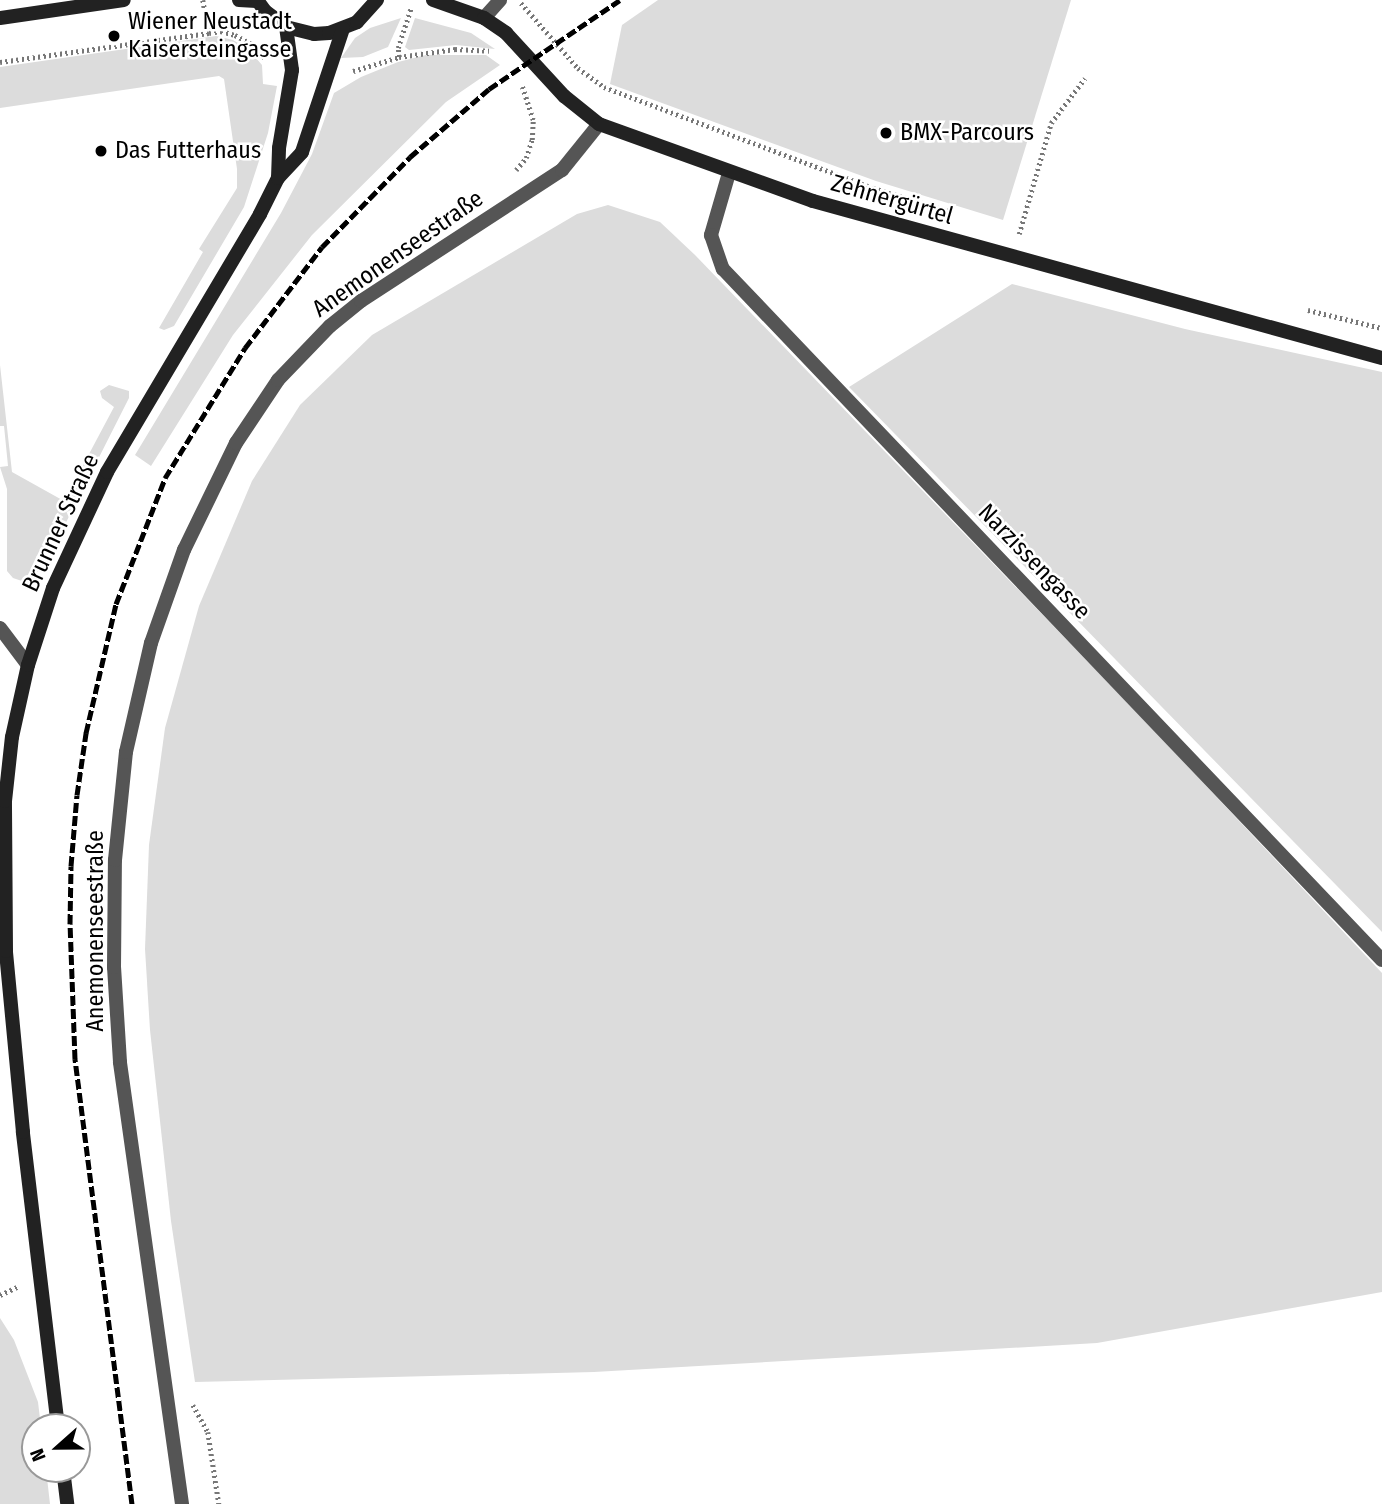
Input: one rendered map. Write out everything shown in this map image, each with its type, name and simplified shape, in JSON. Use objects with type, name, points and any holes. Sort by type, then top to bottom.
[{"type":"main road","points":[[0,18],[124,0]]},
{"type":"main road","points":[[239,0],[257,1],[286,27],[314,34],[343,29],[357,22],[377,0]]},
{"type":"main road","name":"Zehnergürtel","points":[[433,0],[484,18],[506,33],[564,96],[599,124],[813,201],[1382,358]]},
{"type":"main road","name":"Brunner Straße","points":[[278,178],[279,148],[292,71],[286,27]]},
{"type":"main road","name":"Brunner Straße","points":[[56,1413],[23,1132],[6,951],[5,801],[12,737],[28,665],[53,588],[107,472],[260,214],[278,178],[302,152],[343,29]]},
{"type":"main road","points":[[65,1483],[67,1504]]},
{"type":"street","points":[[484,18],[500,0]]},
{"type":"street","name":"Anemonenseestraße","points":[[181,1504],[120,1062],[114,967],[114,860],[126,752],[151,643],[184,550],[230,455],[278,380],[330,326],[361,301],[562,170],[599,124]]},
{"type":"street","name":"Narzissengasse","points":[[729,173],[712,235],[723,269],[1382,960]]},
{"type":"street","points":[[0,628],[28,665]]},
{"type":"path","points":[[519,0],[578,68],[604,87],[873,188],[952,212]]},
{"type":"path","points":[[0,62],[209,33]]},
{"type":"path","points":[[399,57],[455,49],[489,51],[499,55]]},
{"type":"path","points":[[1012,258],[1051,123],[1085,78]]},
{"type":"path","points":[[513,173],[526,158],[533,120],[518,81]]},
{"type":"path","points":[[1006,228],[1032,236]]},
{"type":"path","points":[[1298,308],[1382,328]]},
{"type":"path","points":[[192,1403],[208,1432],[219,1504]]},
{"type":"shaded area","name":"BMX-Parcours","points":[[658,0],[1071,0],[1003,220],[876,181],[610,84],[622,25]]},
{"type":"shaded area","points":[[401,18],[388,47],[363,57],[341,58],[355,38],[370,28]]},
{"type":"shaded area","points":[[415,18],[471,33],[495,49],[456,45],[409,50],[405,47]]},
{"type":"shaded area","points":[[216,36],[233,40],[248,49],[262,65],[263,84],[277,86],[268,133],[244,207],[174,326],[164,330],[159,328],[203,252],[199,249],[237,188],[237,169],[224,79],[219,76],[0,108],[0,67]]},
{"type":"shaded area","points":[[426,55],[486,55],[500,65],[446,102],[312,235],[233,335],[151,466],[135,455],[281,213],[312,154],[334,93],[361,77],[398,62]]},
{"type":"shaded area","points":[[608,205],[660,222],[695,255],[1148,724],[1382,973],[1382,1292],[1097,1343],[594,1372],[195,1382],[171,1221],[150,1030],[145,949],[149,845],[165,728],[199,606],[252,481],[300,405],[372,335],[577,214]]},
{"type":"shaded area","points":[[1012,284],[1185,329],[1382,372],[1382,932],[849,387]]},
{"type":"shaded area","points":[[0,365],[12,472],[64,501],[114,407],[102,398],[100,391],[109,385],[129,391],[129,398],[44,566],[22,581],[13,578],[7,571],[7,489],[0,467],[8,466],[4,426],[0,426]]},
{"type":"shaded area","points":[[0,1318],[14,1340],[38,1402],[39,1413],[21,1413],[21,1483],[48,1483],[50,1504],[0,1504]]},
{"type":"railway","points":[[132,1504],[75,1059],[70,924],[71,866],[77,795],[86,733],[116,604],[165,478],[245,348],[322,247],[410,157],[489,89],[620,0]]},
{"type":"place","name":"Wiener Neustadt Kaisersteingasse","points":[[114,36]]},
{"type":"place","name":"BMX-Parcours","points":[[886,133]]},
{"type":"place","name":"Das Futterhaus","points":[[101,151]]}]
